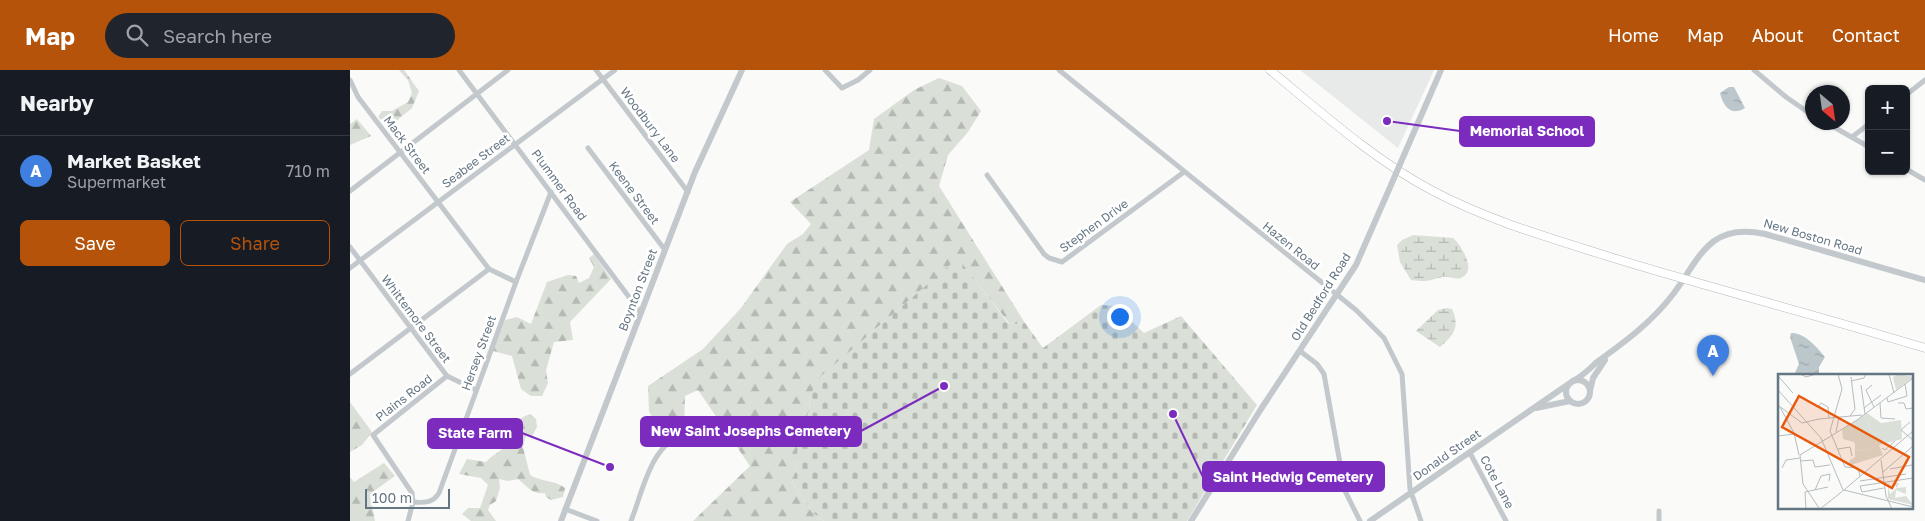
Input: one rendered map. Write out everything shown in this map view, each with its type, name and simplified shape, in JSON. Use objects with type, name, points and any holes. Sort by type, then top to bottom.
[{"type":"main road","points":[[1270,70],[1379,157],[1446,198],[1497,220],[1684,280],[1925,348]]},
{"type":"street","name":"Plummer Road","points":[[459,70],[641,313]]},
{"type":"street","points":[[350,190],[508,70]]},
{"type":"street","name":"Woodbury Lane","points":[[596,70],[688,192]]},
{"type":"street","name":"Seabee Street","points":[[350,268],[615,70]]},
{"type":"street","name":"Boynton Street","points":[[560,521],[710,136],[742,70]]},
{"type":"street","points":[[825,70],[842,88],[870,70]]},
{"type":"street","name":"Hazen Road","points":[[1059,70],[1371,323],[1384,338],[1402,374],[1411,494],[1421,521]]},
{"type":"street","name":"Old Bedford Road","points":[[1192,521],[1240,442],[1337,296],[1362,252],[1441,70]]},
{"type":"street","points":[[1755,70],[1805,109]]},
{"type":"street","name":"Mack Street","points":[[350,80],[358,97],[489,269],[516,282]]},
{"type":"street","points":[[1910,92],[1925,80]]},
{"type":"street","points":[[1852,137],[1865,127]]},
{"type":"street","points":[[1839,130],[1865,145]]},
{"type":"street","name":"Keene Street","points":[[588,148],[666,250]]},
{"type":"street","points":[[1910,171],[1925,180]]},
{"type":"street","name":"Stephen Drive","points":[[987,175],[1044,254],[1049,258],[1062,262],[1184,172]]},
{"type":"street","name":"Hersey Street","points":[[413,502],[429,502],[436,499],[439,493],[551,192]]},
{"type":"street","name":"New Boston Road","points":[[1684,280],[1707,247],[1722,236],[1742,231],[1779,238],[1925,280]]},
{"type":"street","name":"Whittemore Street","points":[[350,247],[447,376],[476,390]]},
{"type":"street","points":[[350,374],[489,269]]},
{"type":"street","name":"Donald Street","points":[[1370,521],[1586,374],[1595,364],[1653,318],[1684,280]]},
{"type":"street","points":[[1300,351],[1317,364],[1324,374],[1345,491],[1360,521]]},
{"type":"street","name":"Donald Street","points":[[1536,408],[1570,401],[1576,404],[1584,402],[1590,392],[1595,374],[1608,355]]},
{"type":"street","name":"Plains Road","points":[[413,502],[408,484],[373,435],[447,376]]},
{"type":"street","points":[[1570,401],[1566,394],[1572,382],[1585,382],[1590,392]]},
{"type":"street","points":[[631,521],[656,457],[663,446],[674,438],[686,434],[704,442]]},
{"type":"street","name":"Cote Lane","points":[[1470,453],[1506,521]]},
{"type":"street","points":[[408,521],[413,502]]},
{"type":"street","points":[[566,509],[598,521]]},
{"type":"street","points":[[1659,511],[1659,521]]},
{"type":"shaded area","points":[[1300,70],[1434,70],[1398,148]]},
{"type":"green space","points":[[399,70],[404,70],[419,91],[412,108],[389,127],[378,117],[382,111],[392,111],[408,102],[412,93],[408,80]]},
{"type":"green space","points":[[939,78],[962,86],[981,111],[968,132],[948,155],[939,186],[1025,323],[1009,323],[958,259],[873,331],[810,395],[809,411],[798,444],[797,466],[792,482],[812,512],[824,521],[693,521],[750,466],[698,390],[685,396],[684,425],[661,436],[649,411],[648,386],[703,349],[741,308],[787,244],[803,234],[811,224],[790,202],[869,150],[874,119],[914,90]]},
{"type":"green space","points":[[357,119],[371,136],[350,145],[350,124]]},
{"type":"green space","points":[[1413,235],[1453,238],[1464,252],[1468,264],[1466,275],[1461,278],[1444,277],[1427,281],[1411,280],[1400,262],[1397,245],[1402,240]]},
{"type":"green space","points":[[594,254],[611,279],[570,322],[573,340],[554,342],[546,370],[548,383],[542,396],[531,396],[521,389],[512,356],[493,351],[505,320],[517,317],[531,324],[547,282],[568,275],[576,276],[579,283],[589,278],[594,267],[589,258]]},
{"type":"green space","points":[[958,258],[1008,323],[1025,323],[1043,348],[1101,305],[1115,306],[1144,333],[1181,316],[1257,405],[1187,521],[824,521],[812,512],[792,482],[797,466],[798,444],[809,411],[810,395],[821,376]]},
{"type":"green space","points":[[1452,309],[1455,326],[1449,339],[1440,347],[1416,331],[1438,310]]},
{"type":"green space","points":[[350,402],[372,432],[362,445],[350,452]]},
{"type":"green space","points":[[530,414],[536,419],[537,427],[532,436],[526,436],[523,447],[530,475],[561,485],[565,488],[563,497],[551,500],[546,497],[545,493],[533,491],[518,479],[508,481],[499,479],[500,488],[496,501],[490,505],[488,510],[496,521],[471,521],[462,514],[468,508],[480,508],[488,485],[481,478],[459,474],[467,459],[486,462],[508,442],[518,421]]},
{"type":"green space","points":[[384,463],[395,476],[370,494],[375,521],[350,521],[350,477],[354,482]]},
{"type":"water","points":[[1729,87],[1734,87],[1745,108],[1736,111],[1728,109],[1720,93]]},
{"type":"water","points":[[1791,333],[1801,335],[1825,357],[1819,367],[1819,374],[1794,374],[1799,364],[1790,337]]},
{"type":"place","name":"Memorial School","points":[[1387,121]]},
{"type":"place","name":"Market Basket","points":[[1713,376]]},
{"type":"place","name":"New Saint Josephs Cemetery","points":[[944,386]]},
{"type":"place","name":"Saint Hedwig Cemetery","points":[[1173,414]]},
{"type":"place","name":"State Farm","points":[[610,467]]}]
